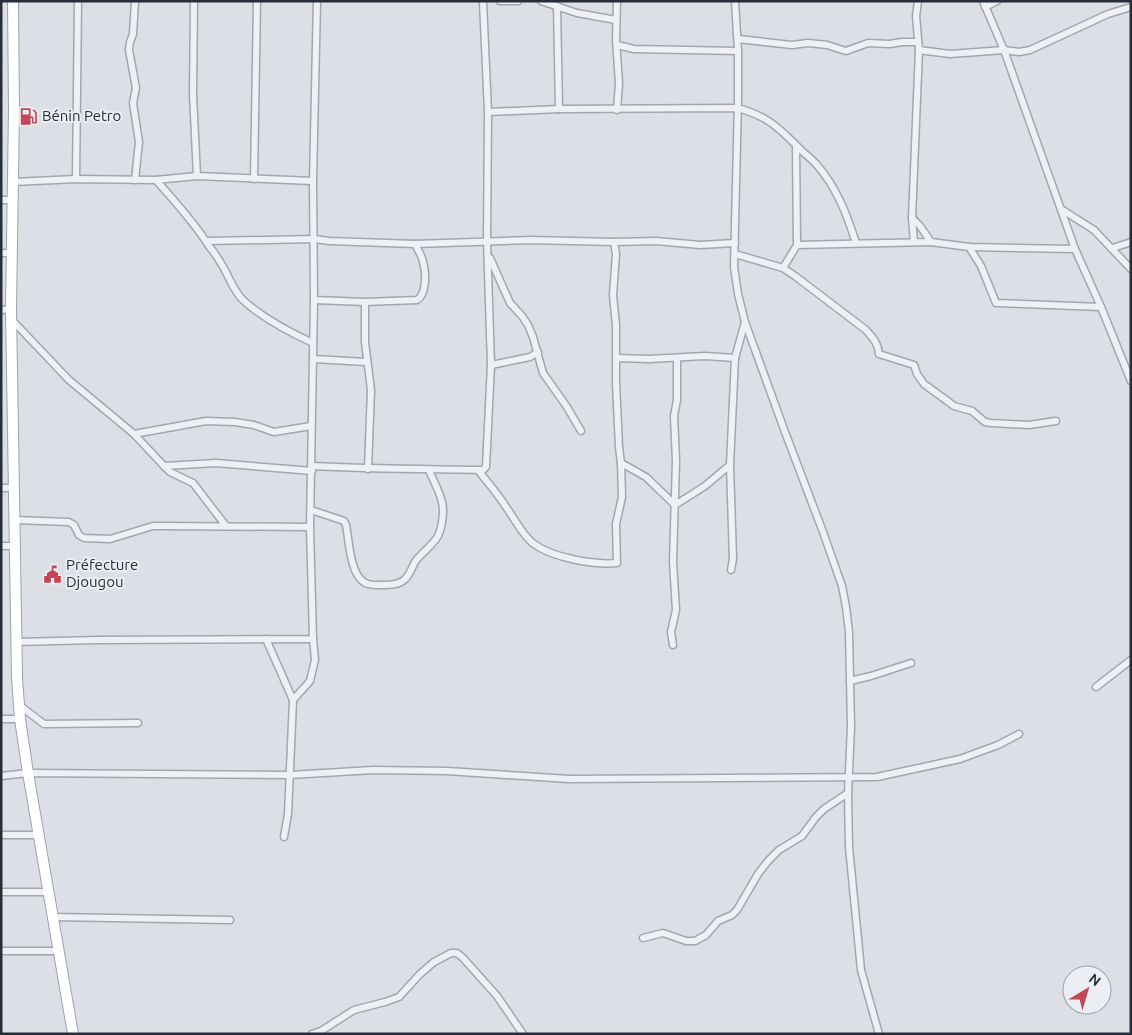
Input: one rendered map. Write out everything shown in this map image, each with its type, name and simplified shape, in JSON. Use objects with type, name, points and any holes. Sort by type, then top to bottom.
[{"type":"main road","points":[[13,1],[13,182],[7,200],[12,253],[6,309],[12,320],[15,642],[20,719],[73,1034]]},
{"type":"street","points":[[76,179],[78,1]]},
{"type":"street","points":[[135,1],[133,34],[129,50],[136,88],[134,103],[138,142],[135,180]]},
{"type":"street","points":[[194,1],[193,95],[196,176]]},
{"type":"street","points":[[254,179],[257,1]]},
{"type":"street","points":[[293,700],[310,681],[315,660],[310,527],[315,239],[313,181],[317,1]]},
{"type":"street","points":[[164,466],[216,463],[312,469],[429,470],[454,468],[483,470],[486,467],[490,365],[487,241],[488,112],[483,1]]},
{"type":"street","points":[[500,1],[518,1]]},
{"type":"street","points":[[541,1],[577,13],[616,20]]},
{"type":"street","points":[[617,1],[619,83],[617,110]]},
{"type":"street","points":[[735,1],[738,39],[738,108],[734,267],[745,322],[842,586],[849,632],[849,847],[858,952],[864,984],[879,1034]]},
{"type":"street","points":[[914,242],[912,218],[918,46],[916,16],[918,1]]},
{"type":"street","points":[[997,1],[984,4],[1004,50],[1075,249],[1131,381]]},
{"type":"street","points":[[557,6],[559,109]]},
{"type":"street","points":[[738,39],[792,45],[808,42],[846,51],[868,43],[890,44],[902,42],[950,54],[1004,50],[1019,52],[1030,50],[1108,14],[1131,7]]},
{"type":"street","points":[[617,45],[634,48],[738,52]]},
{"type":"street","points":[[488,112],[559,109],[738,108],[754,113],[772,122],[809,157],[828,179],[847,214],[856,244]]},
{"type":"street","points":[[783,268],[797,245],[796,146]]},
{"type":"street","points":[[13,182],[76,179],[156,180],[196,176],[313,181]]},
{"type":"street","points":[[156,180],[186,214],[207,242],[223,266],[236,292],[259,313],[288,331],[313,343]]},
{"type":"street","points":[[1061,209],[1094,230],[1131,269]]},
{"type":"street","points":[[912,218],[931,242]]},
{"type":"street","points":[[207,242],[315,239],[415,244],[487,241],[656,241],[700,245],[735,243]]},
{"type":"street","points":[[478,470],[533,544],[559,556],[605,564],[617,563],[616,524],[622,497],[615,369],[617,358],[613,295],[616,254],[614,242]]},
{"type":"street","points":[[797,245],[931,242],[969,248],[1075,249]]},
{"type":"street","points":[[1113,248],[1131,242]]},
{"type":"street","points":[[314,300],[365,302],[420,299],[423,293],[424,268],[423,260],[415,244]]},
{"type":"street","points":[[969,248],[981,266],[996,303],[1101,307]]},
{"type":"street","points":[[488,252],[510,303],[528,325],[538,352],[542,373],[567,407],[581,431]]},
{"type":"street","points":[[1,253],[12,253]]},
{"type":"street","points":[[735,254],[783,268],[866,330],[876,340],[879,346],[879,354],[914,366],[916,374],[924,384],[954,406],[972,411],[986,422],[991,423],[1029,425],[1056,421]]},
{"type":"street","points":[[365,302],[366,362],[371,390],[368,468]]},
{"type":"street","points":[[12,320],[69,380],[134,434],[170,472],[193,483],[226,526]]},
{"type":"street","points":[[731,570],[733,559],[730,464],[735,358],[745,322]]},
{"type":"street","points":[[490,365],[530,357],[538,352]]},
{"type":"street","points":[[617,358],[705,356],[735,358]]},
{"type":"street","points":[[673,645],[671,632],[676,610],[673,562],[675,505],[674,416],[677,400],[677,358]]},
{"type":"street","points":[[313,359],[366,362]]},
{"type":"street","points":[[134,434],[206,421],[254,425],[274,432],[312,426]]},
{"type":"street","points":[[621,463],[646,477],[675,505]]},
{"type":"street","points":[[675,505],[705,486],[730,464]]},
{"type":"street","points":[[311,510],[344,521],[356,573],[364,583],[386,585],[403,582],[408,577],[412,565],[439,536],[443,511],[441,499],[429,470]]},
{"type":"street","points":[[1,488],[13,488]]},
{"type":"street","points":[[14,520],[69,522],[74,525],[79,535],[84,538],[110,539],[153,526],[310,527]]},
{"type":"street","points":[[1,546],[14,546]]},
{"type":"street","points":[[266,639],[293,700],[288,814],[284,837]]},
{"type":"street","points":[[15,642],[313,639]]},
{"type":"street","points":[[1096,687],[1131,660]]},
{"type":"street","points":[[850,680],[871,676],[912,663]]},
{"type":"street","points":[[19,706],[44,724],[138,723]]},
{"type":"street","points":[[1,719],[20,719]]},
{"type":"street","points":[[1,776],[28,773],[290,775],[373,770],[466,772],[569,779],[877,778],[960,759],[998,745],[1019,734]]},
{"type":"street","points":[[643,938],[663,933],[686,941],[695,941],[706,935],[718,921],[732,915],[737,910],[758,874],[773,856],[802,836],[824,809],[848,793]]},
{"type":"street","points":[[1,835],[38,835]]},
{"type":"street","points":[[1,892],[49,892]]},
{"type":"street","points":[[53,917],[230,920]]},
{"type":"street","points":[[1,951],[59,951]]},
{"type":"street","points":[[312,1034],[322,1031],[354,1010],[399,997],[434,962],[451,953],[457,953],[463,958],[497,996],[523,1034]]},
{"type":"place","name":"Bénin Petro","points":[[28,116]]},
{"type":"place","name":"Préfecture Djougou","points":[[52,574]]}]
